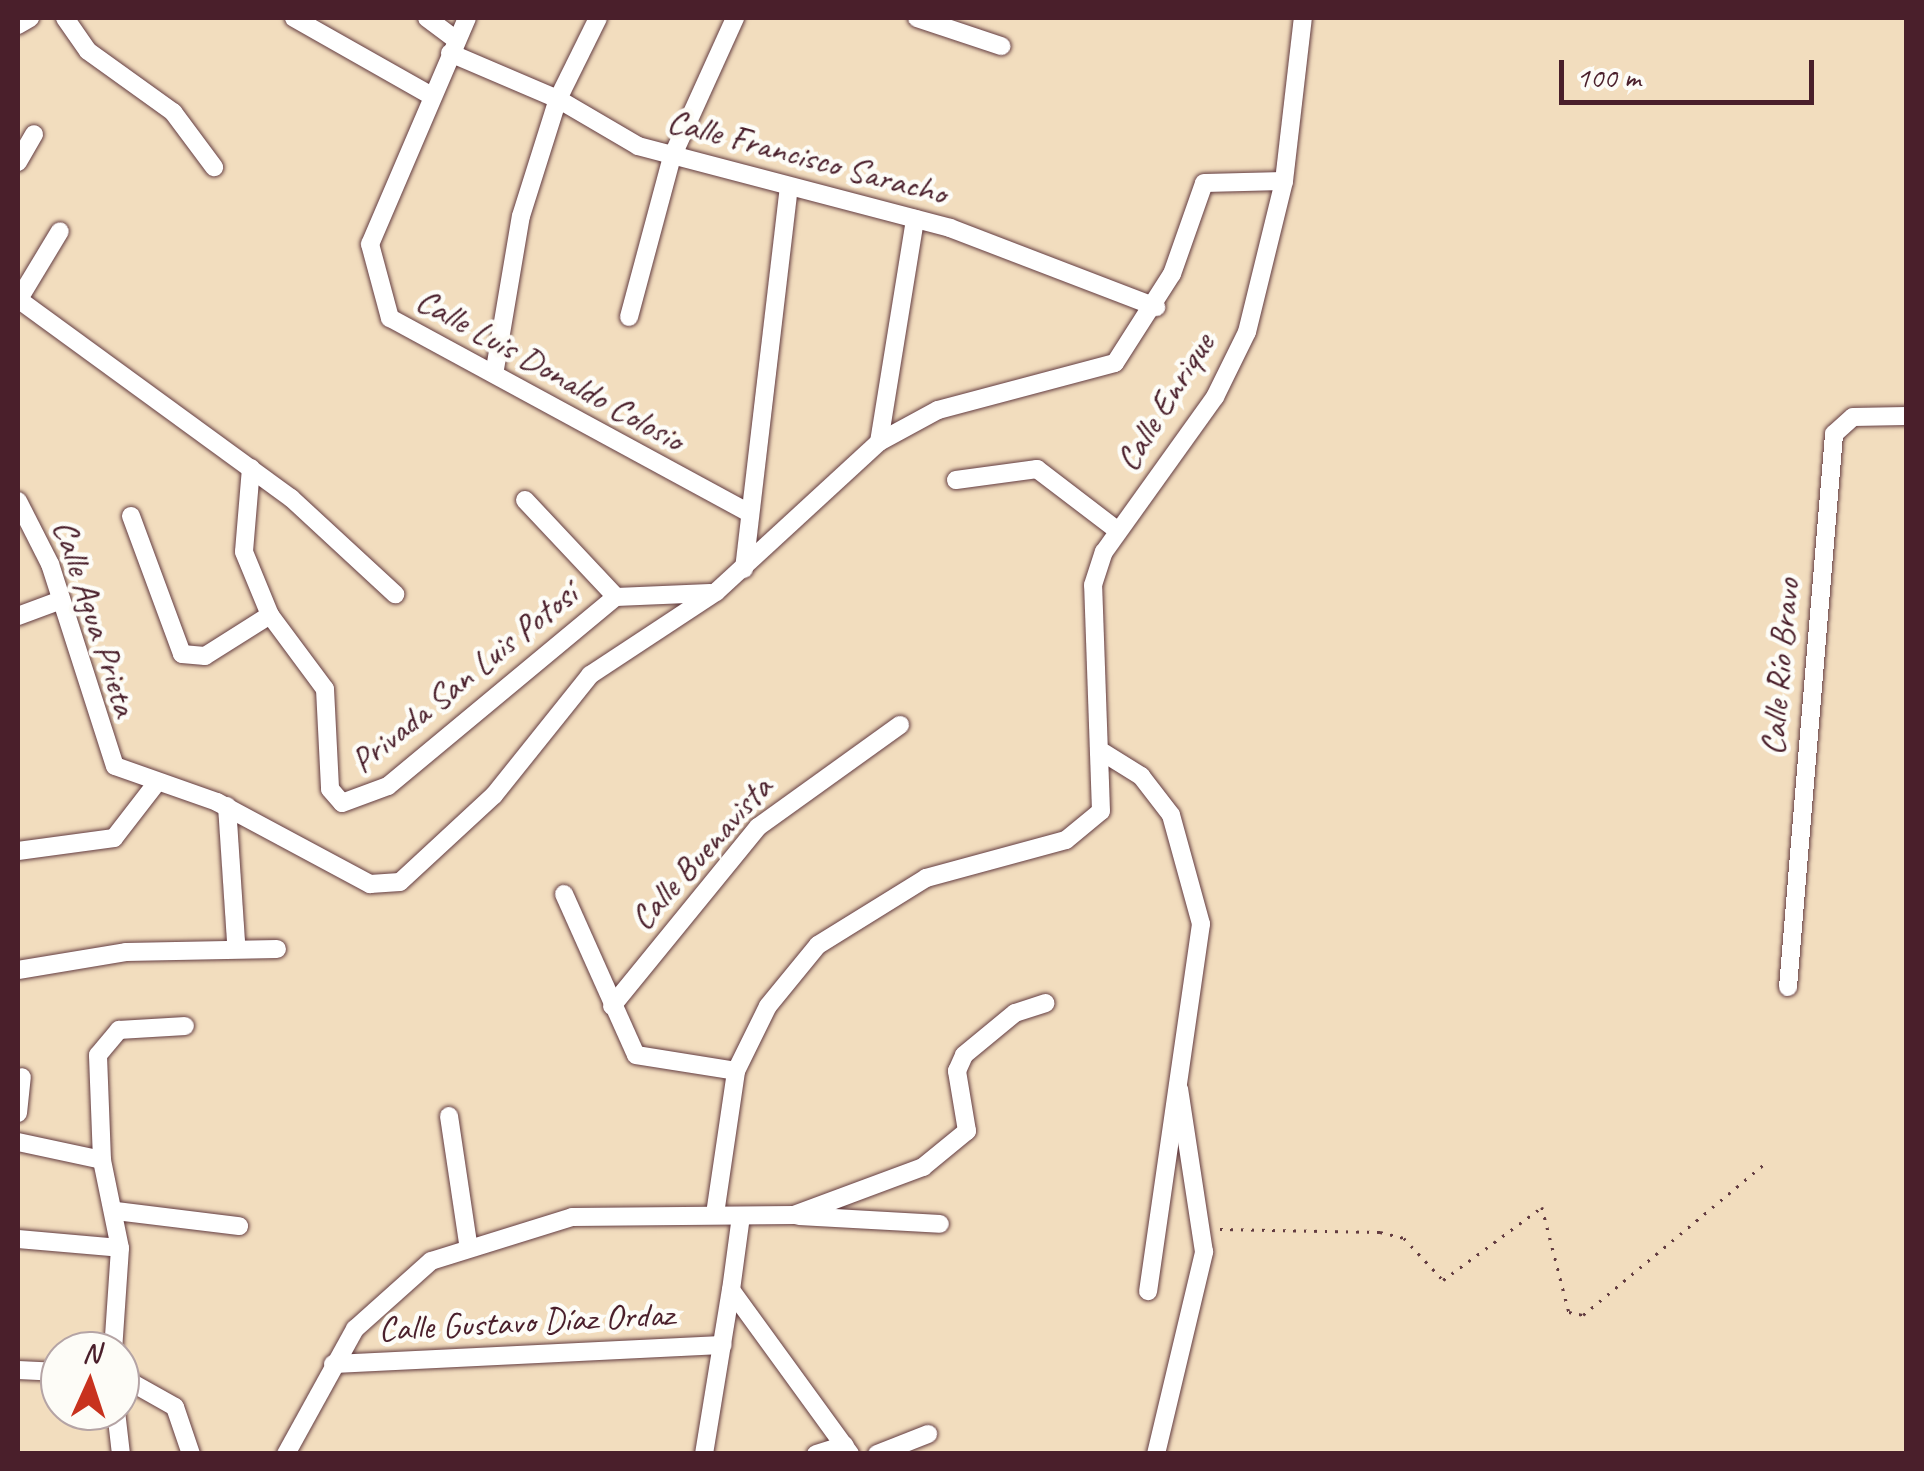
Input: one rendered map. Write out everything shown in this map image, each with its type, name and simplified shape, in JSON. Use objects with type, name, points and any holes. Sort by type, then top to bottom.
[{"type":"street","points":[[18,25],[30,18]]},
{"type":"street","points":[[65,18],[88,51],[173,112],[214,167]]},
{"type":"street","points":[[294,18],[430,95],[467,18]]},
{"type":"street","name":"Calle Francisco Saracho","points":[[427,18],[453,46],[672,158],[788,192],[915,219],[1156,307]]},
{"type":"street","points":[[495,369],[521,216],[558,98],[598,18]]},
{"type":"street","points":[[629,317],[672,158],[735,18]]},
{"type":"street","points":[[917,18],[1001,46]]},
{"type":"street","name":"Calle Enrique","points":[[736,1071],[790,974],[850,921],[926,878],[1090,825],[1105,794],[1091,605],[1118,531],[1232,366],[1284,181],[1303,18]]},
{"type":"street","name":"Calle Luis Donaldo Colosio","points":[[430,95],[370,244],[390,318],[495,369],[749,513]]},
{"type":"street","points":[[18,162],[34,134]]},
{"type":"street","points":[[18,851],[114,838],[155,785],[227,806],[370,884],[400,882],[447,842],[607,660],[716,592],[879,442],[962,403],[1098,374],[1129,351],[1156,307],[1204,183],[1284,181]]},
{"type":"street","points":[[744,568],[788,192]]},
{"type":"street","points":[[879,442],[915,219]]},
{"type":"street","points":[[60,231],[18,299],[251,468],[395,594]]},
{"type":"street","name":"Calle Río Bravo","points":[[1788,987],[1834,434],[1852,417],[1906,416]]},
{"type":"street","name":"Privada San Luis Potosí","points":[[251,468],[244,552],[270,614],[326,688],[330,789],[352,803],[419,762],[616,597],[716,592]]},
{"type":"street","points":[[956,480],[1037,469],[1118,531]]},
{"type":"street","name":"Calle Agua Prieta","points":[[18,500],[61,600],[108,757],[155,785]]},
{"type":"street","points":[[525,500],[616,597]]},
{"type":"street","points":[[131,516],[182,654],[205,656],[270,614]]},
{"type":"street","points":[[18,616],[61,600]]},
{"type":"street","name":"Calle Buenavista","points":[[612,1006],[758,827],[900,725]]},
{"type":"street","points":[[1104,753],[1158,792],[1199,898],[1201,948],[1179,1088],[1165,1133],[1148,1291]]},
{"type":"street","points":[[227,806],[236,944]]},
{"type":"street","points":[[564,894],[626,1043],[646,1061],[736,1071],[715,1214]]},
{"type":"street","points":[[18,970],[236,944],[277,949]]},
{"type":"street","points":[[794,1215],[961,1144],[970,1106],[958,1063],[998,1024],[1046,1003]]},
{"type":"street","points":[[115,1331],[120,1248],[116,1211],[102,1160],[102,1043],[134,1026],[185,1026]]},
{"type":"street","points":[[18,1113],[22,1077]]},
{"type":"street","points":[[1156,1454],[1167,1388],[1198,1311],[1203,1229],[1179,1088]]},
{"type":"street","points":[[449,1116],[468,1243]]},
{"type":"street","points":[[18,1142],[102,1160]]},
{"type":"street","points":[[116,1211],[238,1226]]},
{"type":"street","points":[[286,1454],[333,1364],[381,1299],[468,1243],[572,1217],[794,1215],[940,1224]]},
{"type":"street","points":[[704,1454],[741,1216]]},
{"type":"street","points":[[18,1239],[120,1248]]},
{"type":"street","points":[[732,1290],[847,1449],[816,1454]]},
{"type":"street","name":"Calle Gustavo Díaz Ordaz","points":[[333,1364],[722,1345]]},
{"type":"street","points":[[140,1387],[175,1406],[192,1454]]},
{"type":"street","points":[[876,1454],[928,1434]]},
{"type":"path","points":[[1203,1229],[1380,1232],[1404,1238],[1443,1280],[1542,1207],[1569,1312],[1583,1315],[1768,1161]]}]
